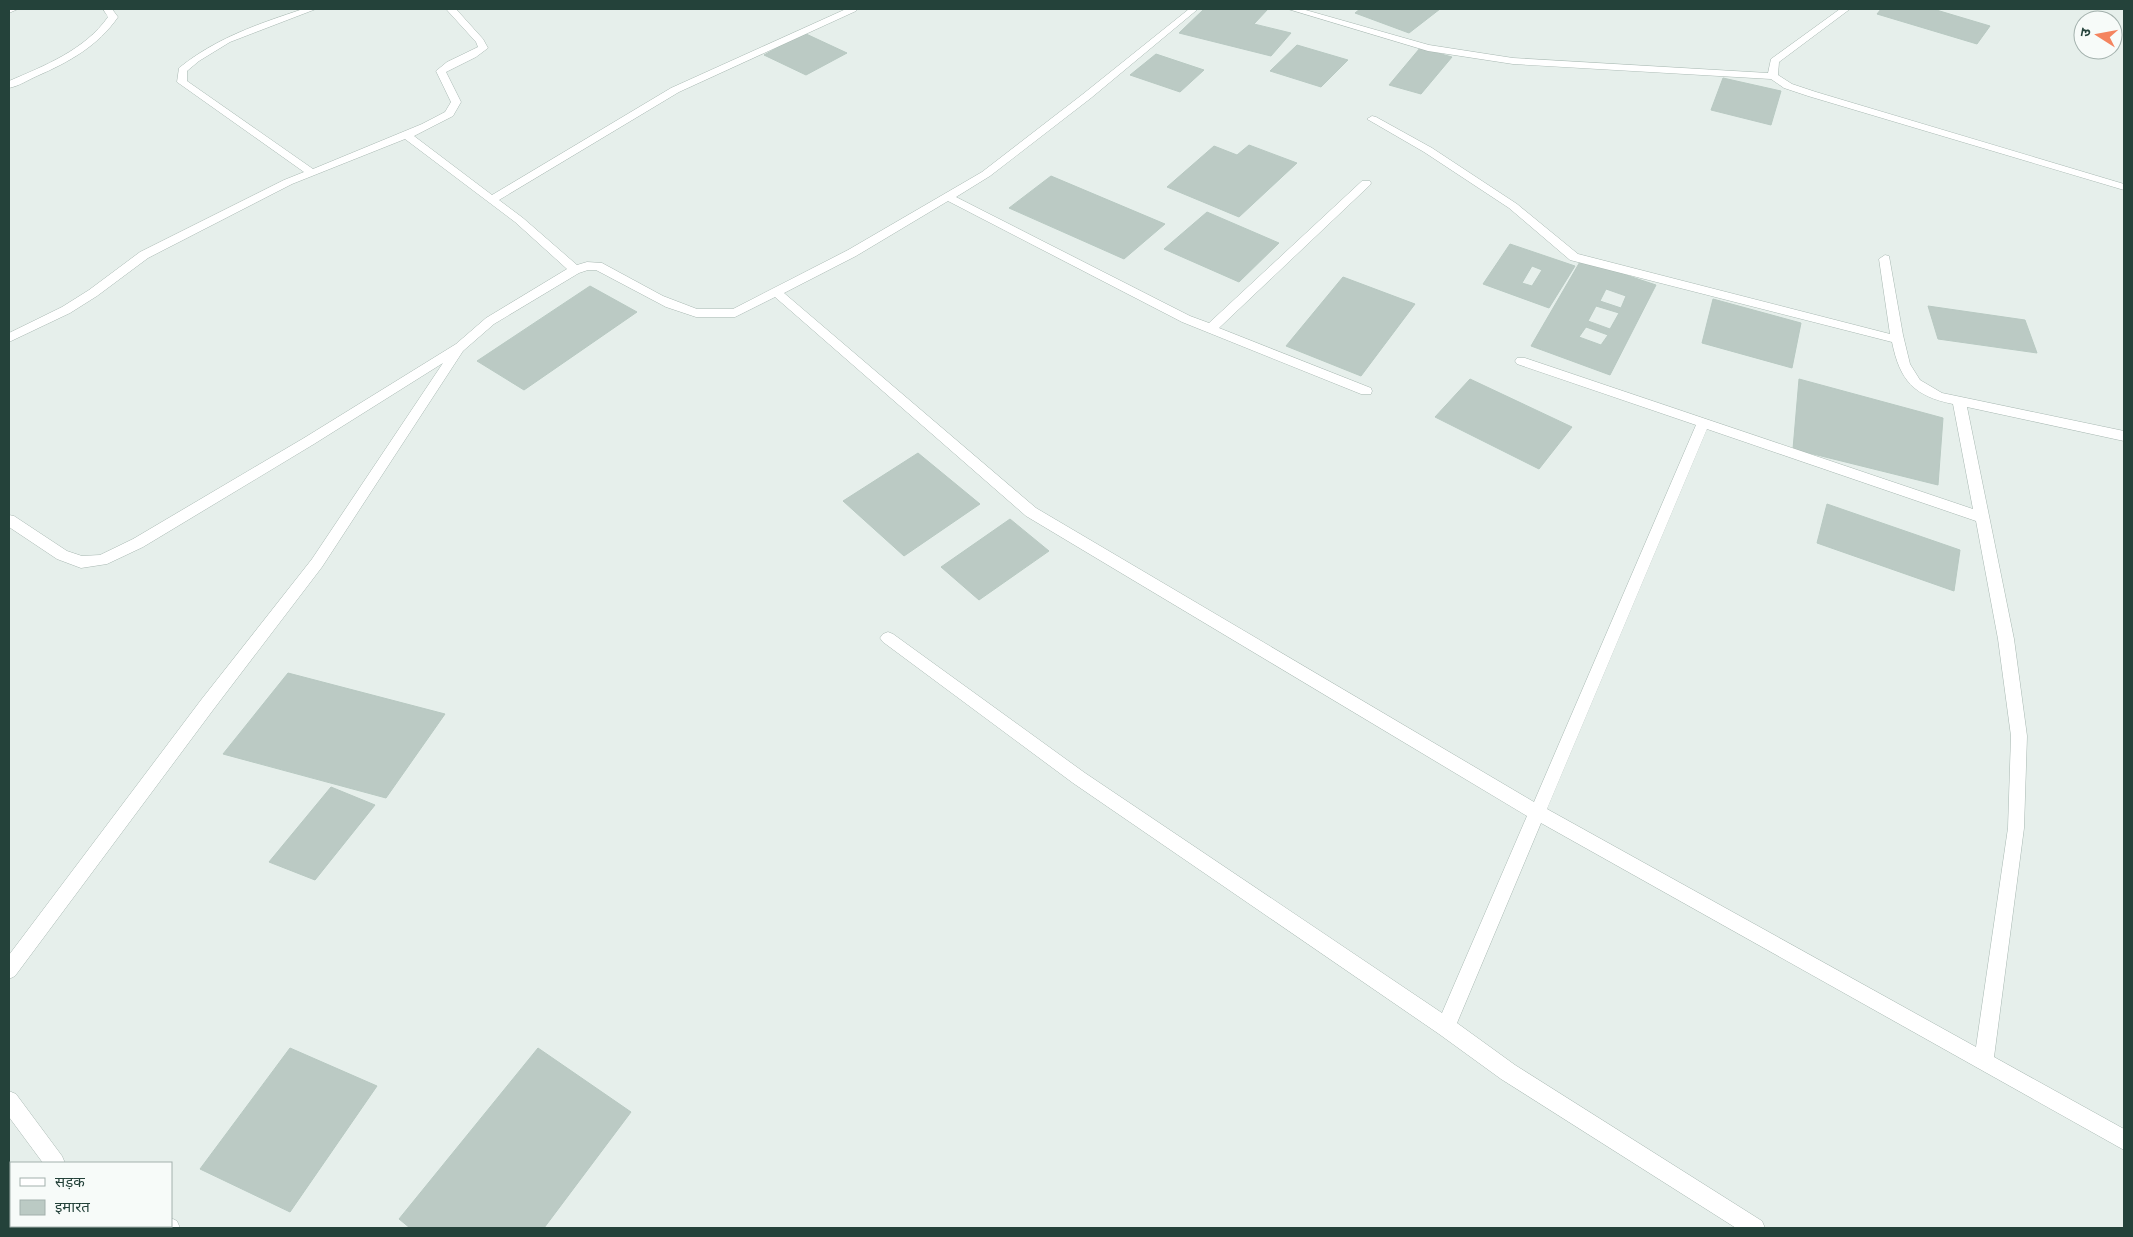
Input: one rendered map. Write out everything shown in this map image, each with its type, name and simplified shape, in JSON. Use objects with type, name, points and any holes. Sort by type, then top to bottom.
[{"type":"street","points":[[9,10],[13,9]]},
{"type":"street","points":[[9,85],[65,57],[107,29],[113,17],[107,9]]},
{"type":"street","points":[[311,9],[239,34],[217,45],[193,60],[182,70],[182,82],[312,173]]},
{"type":"street","points":[[9,338],[80,301],[144,255],[288,182],[406,135],[449,114],[456,102],[452,91],[443,80],[441,72],[447,65],[476,54],[483,48],[480,40],[451,9]]},
{"type":"street","points":[[493,199],[675,90],[852,9]]},
{"type":"street","points":[[9,520],[62,555],[80,562],[102,560],[147,538],[309,441],[460,347],[490,321],[575,270],[587,266],[598,266],[672,304],[696,312],[716,315],[735,313],[852,253],[994,168],[1087,96],[1194,9]]},
{"type":"street","points":[[1293,9],[1309,11],[1428,48],[1513,61],[1772,76],[1788,86],[1812,94],[2124,187]]},
{"type":"street","points":[[1772,76],[1774,61],[1778,57],[1846,9]]},
{"type":"street","points":[[1372,119],[1428,150],[1513,206],[1574,258],[1899,340]]},
{"type":"street","points":[[406,135],[520,220],[575,270]]},
{"type":"street","points":[[1210,329],[1366,183]]},
{"type":"street","points":[[948,197],[1210,329],[1366,391]]},
{"type":"street","points":[[1885,259],[1901,356],[1909,376],[1920,388],[1940,397],[1960,402],[2124,436]]},
{"type":"street","points":[[777,293],[1031,512],[1538,813],[2124,1140]]},
{"type":"street","points":[[9,970],[201,712],[317,563],[460,347]]},
{"type":"street","points":[[1521,361],[1983,518]]},
{"type":"street","points":[[1960,402],[2006,639],[2019,736],[2016,828],[1984,1062]]},
{"type":"street","points":[[1446,1027],[1703,423]]},
{"type":"street","points":[[888,638],[1079,778],[1446,1027],[1508,1072],[1755,1228]]},
{"type":"street","points":[[9,1101],[54,1162]]},
{"type":"building","points":[[1204,9],[1268,9],[1254,24],[1291,33],[1271,56],[1179,33]]},
{"type":"building","points":[[1360,9],[1440,9],[1409,33],[1355,13]]},
{"type":"building","points":[[1881,9],[1933,9],[1990,26],[1977,44],[1877,14]]},
{"type":"building","points":[[804,33],[847,53],[806,75],[764,55]]},
{"type":"building","points":[[1297,45],[1348,60],[1321,87],[1270,71]]},
{"type":"building","points":[[1420,48],[1452,57],[1421,94],[1389,85]]},
{"type":"building","points":[[1156,54],[1204,70],[1180,92],[1130,75]]},
{"type":"building","points":[[1723,78],[1781,91],[1771,125],[1711,110]]},
{"type":"building","points":[[1249,145],[1297,163],[1239,217],[1167,187],[1214,146],[1237,155]]},
{"type":"building","points":[[1051,176],[1165,224],[1124,259],[1009,208]]},
{"type":"building","points":[[1207,212],[1279,243],[1239,282],[1164,249]]},
{"type":"building","points":[[1510,244],[1575,266],[1549,308],[1483,284]],"holes":[[[1532,266],[1542,270],[1532,286],[1522,283]]]},
{"type":"building","points":[[1581,260],[1656,285],[1610,375],[1531,346]],"holes":[[[1606,289],[1626,296],[1621,308],[1600,301]],[[1596,306],[1619,313],[1610,329],[1588,321]],[[1586,327],[1608,335],[1601,345],[1579,337]]]},
{"type":"building","points":[[1343,277],[1415,304],[1361,376],[1286,346]]},
{"type":"building","points":[[590,286],[637,312],[524,390],[477,361]]},
{"type":"building","points":[[1713,299],[1801,323],[1792,368],[1702,343]]},
{"type":"building","points":[[1928,306],[2025,320],[2037,353],[1938,339]]},
{"type":"building","points":[[1470,379],[1572,427],[1539,469],[1435,417]]},
{"type":"building","points":[[1799,379],[1943,418],[1938,485],[1793,449]]},
{"type":"building","points":[[918,453],[980,504],[904,556],[843,501]]},
{"type":"building","points":[[1827,504],[1960,550],[1954,591],[1817,543]]},
{"type":"building","points":[[1010,519],[1049,551],[979,600],[941,567]]},
{"type":"building","points":[[288,673],[445,714],[386,798],[223,754]]},
{"type":"building","points":[[331,787],[375,805],[315,880],[269,862]]},
{"type":"building","points":[[290,1048],[377,1086],[290,1212],[200,1169]]},
{"type":"building","points":[[538,1048],[631,1112],[544,1228],[410,1228],[399,1219]]}]
